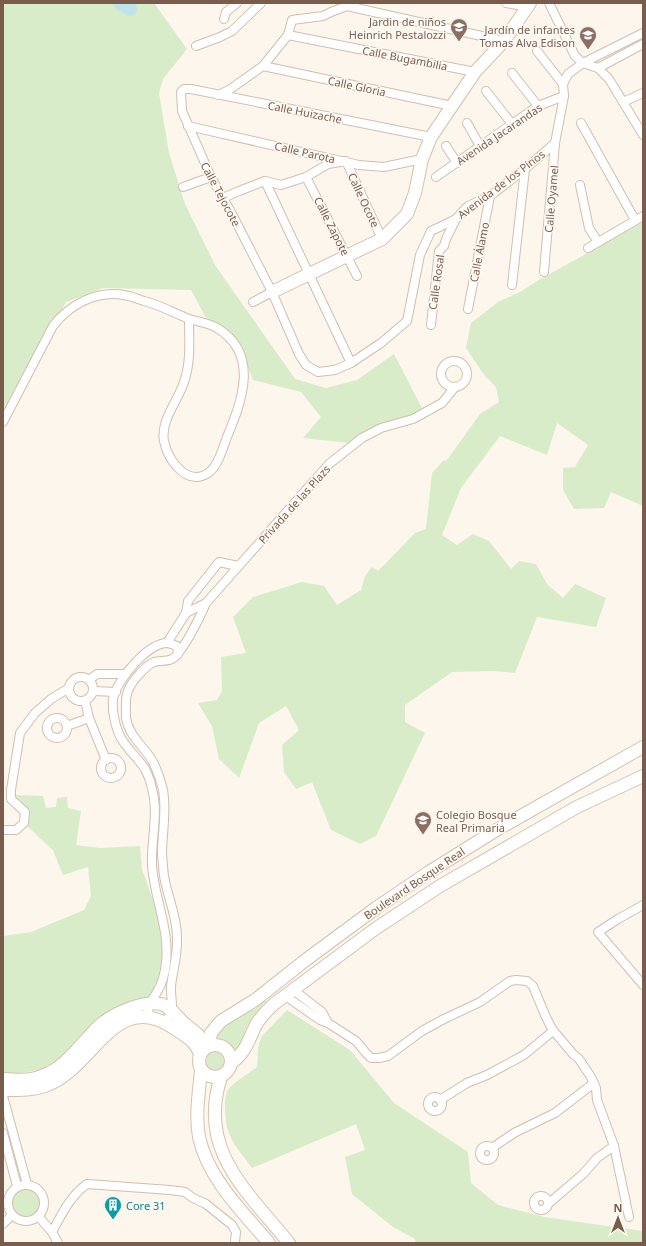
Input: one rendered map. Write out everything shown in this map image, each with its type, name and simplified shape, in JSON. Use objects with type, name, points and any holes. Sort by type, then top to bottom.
[{"type":"street","points":[[224,18],[226,12],[237,3]]},
{"type":"street","points":[[196,46],[232,31],[262,3]]},
{"type":"street","points":[[253,302],[382,239],[407,214],[422,159],[431,137],[475,72],[504,41],[529,5],[506,3]]},
{"type":"street","points":[[549,3],[575,56],[583,63],[598,68],[609,79],[643,135]]},
{"type":"street","points":[[218,95],[229,90],[263,66],[288,35],[292,20],[297,18],[323,16],[347,6],[504,41]]},
{"type":"street","points":[[537,51],[563,84],[568,74],[583,63],[643,33]]},
{"type":"street","name":"Calle Bugambilia","points":[[288,35],[475,72]]},
{"type":"street","points":[[598,68],[643,44]]},
{"type":"street","name":"Calle Gloria","points":[[263,66],[452,106]]},
{"type":"street","points":[[512,73],[538,106]]},
{"type":"street","name":"Calle Oyamel","points":[[544,272],[555,143],[564,96],[563,84]]},
{"type":"street","name":"Calle Huizache","points":[[181,92],[184,89],[191,89],[431,137]]},
{"type":"street","points":[[486,91],[512,124]]},
{"type":"street","name":"Calle Tejocote","points":[[181,92],[182,110],[211,177],[272,292],[306,365],[318,372],[335,370],[351,363]]},
{"type":"street","points":[[623,102],[643,93]]},
{"type":"street","name":"Avenida Jacarandas","points":[[436,177],[538,106],[564,96]]},
{"type":"street","points":[[466,123],[480,146]]},
{"type":"street","points":[[581,123],[635,220]]},
{"type":"street","name":"Calle Parota","points":[[188,126],[359,165],[384,167],[422,159]]},
{"type":"street","name":"Avenida de los Pinos","points":[[351,363],[382,343],[407,321],[420,255],[431,231],[456,219],[468,206],[490,196],[555,143]]},
{"type":"street","points":[[446,146],[457,163]]},
{"type":"street","points":[[223,198],[265,181],[282,185],[306,177],[328,164],[346,162]]},
{"type":"street","name":"Calle Ocote","points":[[346,162],[382,239]]},
{"type":"street","points":[[512,285],[525,169]]},
{"type":"street","points":[[183,187],[211,177]]},
{"type":"street","name":"Calle Zapote","points":[[306,177],[357,276]]},
{"type":"street","points":[[265,181],[351,363]]},
{"type":"street","points":[[580,185],[589,228],[598,242]]},
{"type":"street","name":"Calle Álamo","points":[[468,309],[490,196]]},
{"type":"street","points":[[588,248],[643,216]]},
{"type":"street","name":"Calle Rosal","points":[[431,325],[439,251],[444,246],[456,219]]},
{"type":"street","points":[[3,422],[53,326],[64,314],[77,304],[100,296],[124,295],[149,302],[189,319],[210,325],[229,338],[240,354],[244,374],[243,389],[236,414],[214,468],[206,474],[197,477],[184,473],[176,465],[165,446],[163,434],[165,423],[186,379],[189,351],[189,319]]},
{"type":"street","name":"Privada de las Plazs","points":[[178,654],[200,618],[206,603],[329,464],[362,438],[381,428],[413,419],[442,403],[454,387]]},
{"type":"street","points":[[167,643],[186,613],[188,601],[219,562],[238,566]]},
{"type":"street","name":"Privada de las Plazs","points":[[186,613],[206,603]]},
{"type":"street","points":[[186,613],[200,618]]},
{"type":"street","points":[[149,1017],[147,1011],[148,1004],[158,990],[164,976],[166,963],[166,941],[163,919],[154,886],[152,865],[151,851],[155,811],[152,789],[145,769],[120,737],[114,715],[113,698],[120,682],[135,662],[151,648],[167,643],[176,646],[178,654],[171,660],[155,661],[141,671],[127,693],[126,706],[126,719],[131,732],[152,761],[163,790],[165,815],[162,853],[164,880],[178,938],[177,955],[171,985],[172,1011],[170,1016],[164,1022]]},
{"type":"street","points":[[89,680],[97,674],[126,674]]},
{"type":"street","points":[[3,830],[16,830],[24,823],[25,812],[11,799],[11,790],[20,733],[35,713],[52,699],[69,688],[73,681],[79,678],[86,678],[89,680],[94,691],[91,697],[85,701],[74,698],[52,699]]},
{"type":"street","points":[[69,688],[74,698]]},
{"type":"street","points":[[94,691],[116,692]]},
{"type":"street","points":[[85,701],[89,718],[106,760]]},
{"type":"street","points":[[67,726],[89,718]]},
{"type":"street","name":"Boulevard Bosque Real","points":[[206,1049],[211,1033],[221,1021],[255,1000],[319,950],[394,896],[429,872],[498,829],[643,747]]},
{"type":"street","name":"Boulevard Bosque Real","points":[[231,1063],[238,1059],[245,1050],[257,1023],[264,1013],[288,992],[404,909],[440,886],[577,807],[643,776]]},
{"type":"street","points":[[394,896],[404,909]]},
{"type":"street","points":[[642,981],[598,932],[643,905]]},
{"type":"street","points":[[288,992],[320,1020],[328,1023],[356,1042],[371,1058],[379,1058],[388,1056],[422,1031],[480,1002],[510,981],[527,981],[533,986],[553,1031],[573,1054],[580,1059],[594,1083],[597,1100],[614,1146],[629,1217]]},
{"type":"street","points":[[3,1079],[31,1079],[47,1074],[63,1064],[107,1020],[126,1010],[148,1004],[161,1004],[172,1011],[184,1024],[200,1037],[206,1049]]},
{"type":"street","points":[[3,1090],[31,1089],[43,1087],[54,1082],[76,1066],[114,1027],[130,1019],[139,1017],[149,1017],[164,1022],[191,1039],[195,1044],[206,1049]]},
{"type":"street","points":[[440,1100],[467,1084],[524,1055],[553,1031]]},
{"type":"street","points":[[214,1045],[223,1047],[230,1054],[231,1063],[228,1072],[220,1077],[212,1078],[204,1074],[198,1062],[206,1049],[214,1045]]},
{"type":"street","points":[[201,1070],[198,1119],[199,1137],[206,1160],[222,1188],[270,1243]]},
{"type":"street","points":[[220,1077],[215,1098],[214,1116],[215,1133],[224,1157],[236,1178],[288,1243]]},
{"type":"street","points":[[492,1148],[514,1133],[555,1113],[594,1083]]},
{"type":"street","points":[[3,1096],[27,1184]]},
{"type":"street","points":[[3,1132],[17,1186]]},
{"type":"street","points":[[548,1204],[584,1174],[597,1158],[614,1146]]},
{"type":"street","points":[[27,1184],[38,1189],[44,1200],[42,1212],[38,1216],[28,1221],[12,1215],[8,1205],[10,1194],[17,1186],[27,1184]]},
{"type":"street","points":[[52,1232],[71,1200],[80,1189],[87,1184],[185,1192],[193,1198],[206,1204],[232,1225],[236,1232],[235,1242]]},
{"type":"street","points":[[3,1224],[12,1215]]},
{"type":"street","points":[[38,1216],[52,1232],[58,1243]]},
{"type":"green space","points":[[3,3],[120,3],[130,9],[127,3],[154,3],[187,49],[163,79],[159,93],[169,153],[185,204],[215,265],[295,379],[326,388],[357,380],[394,354],[423,410],[407,417],[381,424],[349,443],[303,438],[321,417],[301,392],[253,380],[239,344],[205,316],[191,290],[103,288],[66,302],[3,416]]},
{"type":"green space","points":[[643,222],[643,506],[611,492],[604,508],[574,509],[563,490],[563,468],[575,467],[588,445],[557,423],[547,455],[500,436],[461,488],[442,535],[457,545],[473,534],[489,541],[511,569],[519,561],[536,564],[547,584],[563,598],[575,584],[606,598],[596,627],[537,617],[515,673],[494,671],[452,672],[405,705],[405,722],[425,733],[376,836],[360,844],[331,830],[312,782],[296,789],[284,772],[282,745],[299,730],[286,706],[259,723],[239,778],[219,759],[212,726],[198,703],[217,700],[222,691],[221,657],[246,653],[233,617],[253,597],[302,582],[324,586],[337,605],[361,590],[365,576],[372,567],[378,571],[415,533],[426,529],[432,473],[443,461],[447,460],[480,414],[499,402],[496,387],[484,375],[466,348],[471,323],[498,302],[520,292]]},
{"type":"green space","points":[[15,795],[43,796],[46,808],[56,807],[57,798],[67,797],[68,808],[81,811],[76,845],[100,848],[140,846],[142,869],[156,909],[163,940],[161,973],[147,1001],[72,1047],[46,1069],[13,1074],[3,1073],[3,936],[31,932],[84,910],[91,896],[88,867],[63,875],[53,850],[28,827],[30,811]]},
{"type":"green space","points":[[263,998],[266,1001],[249,1023],[233,1057],[226,1045],[214,1037],[219,1030]]},
{"type":"green space","points":[[287,1010],[350,1050],[394,1103],[468,1152],[471,1183],[498,1205],[544,1217],[643,1231],[643,1243],[415,1243],[415,1239],[393,1227],[352,1194],[345,1157],[365,1150],[356,1124],[252,1168],[236,1147],[229,1134],[225,1106],[226,1096],[230,1087],[257,1067],[258,1048],[261,1037]]},
{"type":"green space","points":[[215,1048],[224,1051],[227,1060],[224,1069],[215,1072],[206,1069],[203,1060],[206,1051]]},
{"type":"green space","points":[[26,1187],[35,1190],[39,1194],[42,1203],[39,1212],[35,1216],[26,1219],[17,1216],[13,1212],[10,1203],[13,1194],[17,1190]]},
{"type":"waterway","points":[[120,3],[130,9],[127,3]]},
{"type":"place","name":"Jardin de niños Heinrich Pestalozzi","points":[[459,42]]},
{"type":"place","name":"Jardín de infantes Tomas Alva Edison","points":[[588,50]]},
{"type":"place","name":"Colegio Bosque Real Primaria","points":[[423,835]]},
{"type":"place","name":"Core 31","points":[[113,1220]]}]
